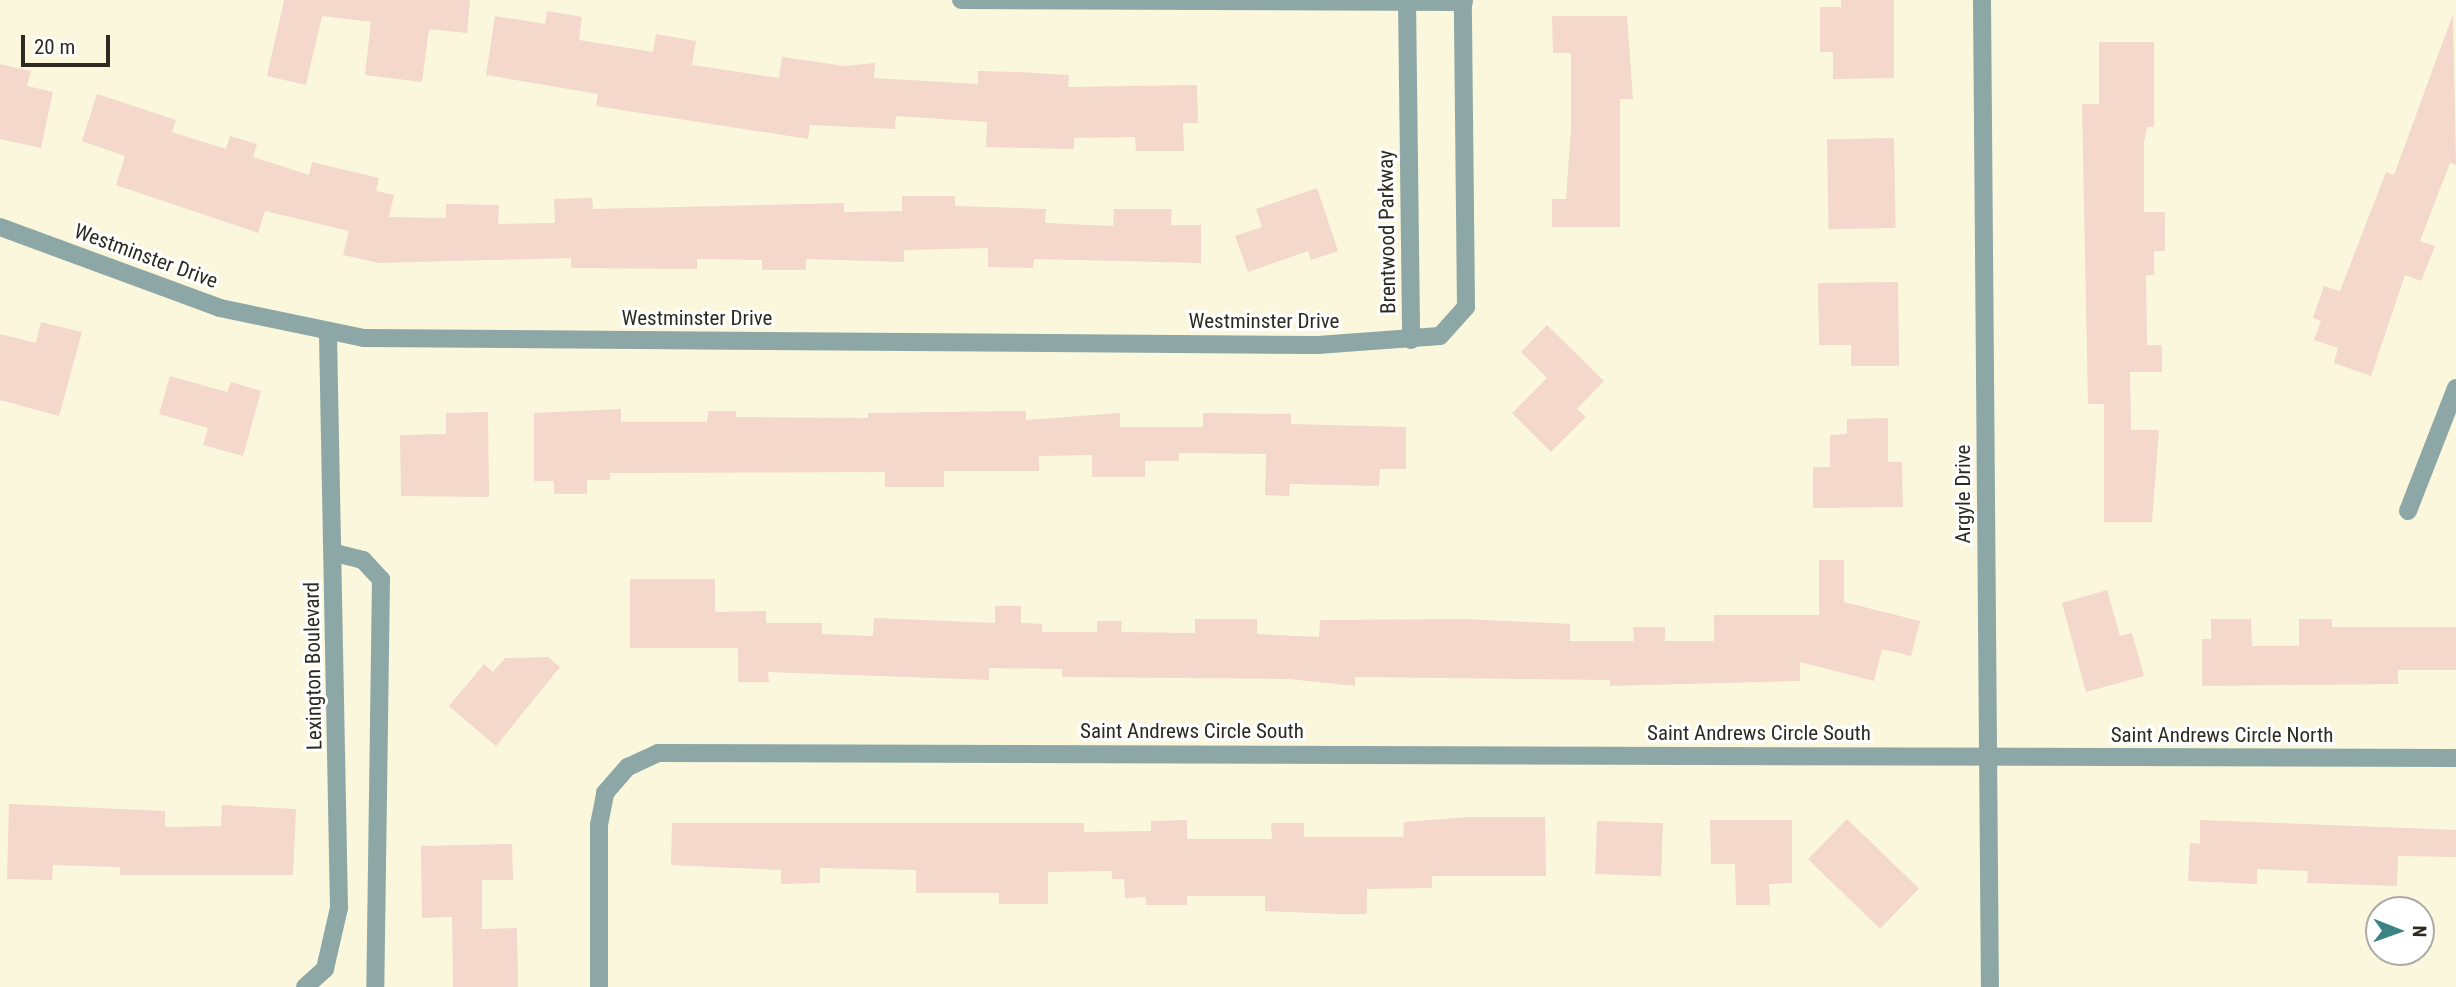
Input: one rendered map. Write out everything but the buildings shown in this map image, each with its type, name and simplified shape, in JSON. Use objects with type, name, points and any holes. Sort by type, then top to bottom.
[{"type":"street","points":[[961,0],[1464,1]]},
{"type":"street","name":"Argyle Drive","points":[[1982,0],[1990,987]]},
{"type":"street","name":"Brentwood Parkway","points":[[1408,1],[1411,340],[1440,336],[1466,307],[1464,1]]},
{"type":"street","name":"Westminster Drive","points":[[0,227],[220,307],[328,333],[402,340],[1411,340]]},
{"type":"street","name":"Lexington Boulevard","points":[[305,987],[325,969],[339,908],[335,553],[328,333]]},
{"type":"street","points":[[2408,511],[2456,388]]},
{"type":"street","points":[[335,553],[363,560],[381,579],[375,987]]},
{"type":"street","name":"Saint Andrews Circle South","points":[[598,987],[599,825],[605,793],[628,767],[658,753],[1988,757]]},
{"type":"street","name":"Saint Andrews Circle North","points":[[1988,757],[2456,758]]}]
